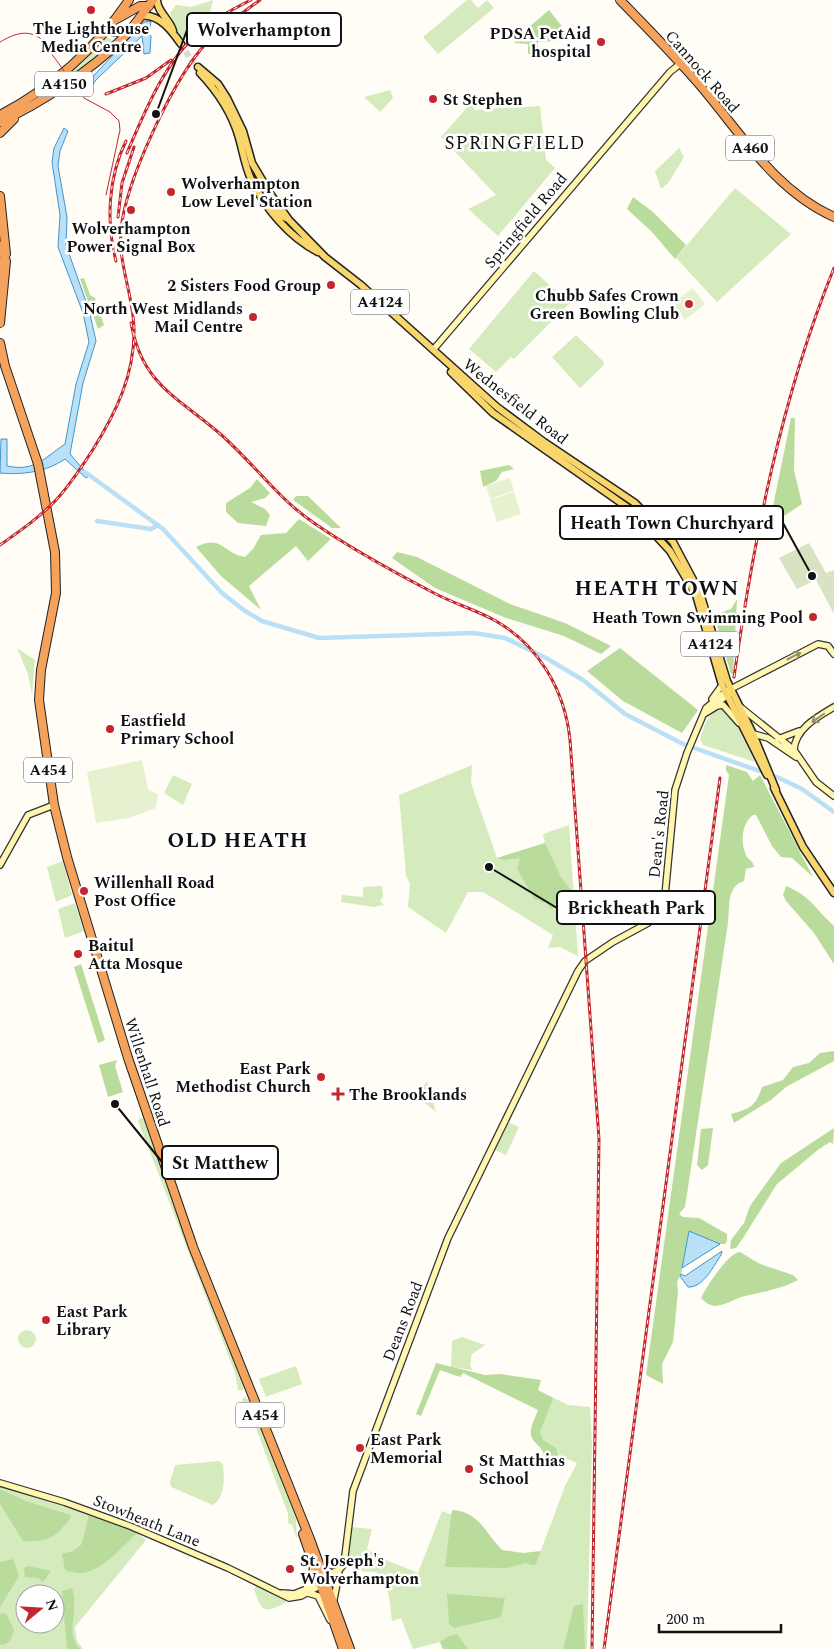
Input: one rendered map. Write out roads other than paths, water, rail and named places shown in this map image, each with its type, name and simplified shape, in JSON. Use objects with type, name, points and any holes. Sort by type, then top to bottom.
[{"type":"highway","name":"A4150","points":[[0,115],[49,84],[79,58],[112,23],[129,0]]},
{"type":"highway","name":"Cannock Road","points":[[620,0],[680,64],[775,175],[792,190],[834,217]]},
{"type":"highway","name":"A4150","points":[[0,122],[31,106],[99,60],[128,31],[151,3]]},
{"type":"highway","points":[[128,31],[117,33],[112,31],[112,23],[140,6],[151,3]]},
{"type":"highway","points":[[0,133],[31,106]]},
{"type":"highway","points":[[0,196],[2,206],[3,261],[0,322]]},
{"type":"highway","points":[[0,239],[2,206]]},
{"type":"highway","points":[[0,246],[3,261],[0,277]]},
{"type":"highway","name":"Willenhall Road","points":[[0,343],[5,366],[40,472],[57,572],[54,608],[39,682],[39,707],[54,805],[71,870],[123,1040],[193,1247],[299,1515],[316,1565],[334,1602],[350,1649]]},
{"type":"highway","name":"Willenhall Road","points":[[324,1584],[336,1631],[343,1649]]},
{"type":"main road","points":[[157,0],[158,7],[163,14]]},
{"type":"main road","points":[[151,3],[170,21],[174,34]]},
{"type":"main road","points":[[141,16],[157,18],[174,34],[181,44]]},
{"type":"main road","name":"Wednesfield Road","points":[[325,257],[289,220],[252,163],[243,131],[228,98],[218,84],[198,68],[228,111],[251,179],[277,216],[310,248],[325,257],[361,285],[495,410],[579,475]]},
{"type":"main road","points":[[252,163],[260,185],[277,216],[289,220]]},
{"type":"main road","name":"Wednesfield Road","points":[[495,410],[585,470]]},
{"type":"main road","points":[[579,475],[585,470]]},
{"type":"main road","name":"A4124","points":[[585,470],[635,503],[658,526],[681,556],[698,594],[728,693],[742,728],[758,752],[803,847],[834,893]]},
{"type":"main road","name":"A4124","points":[[579,475],[624,504],[647,524],[670,551],[698,594],[722,685],[738,704],[753,734],[758,752]]},
{"type":"street","name":"Springfield Road","points":[[432,350],[558,201],[670,72],[680,64]]},
{"type":"street","points":[[710,703],[818,644],[828,646],[834,654]]},
{"type":"street","points":[[703,716],[722,685]]},
{"type":"street","points":[[703,716],[728,693]]},
{"type":"street","points":[[738,704],[762,723],[774,738],[802,762]]},
{"type":"street","points":[[709,711],[723,705],[742,728],[753,734],[774,738],[794,750],[816,782],[834,796]]},
{"type":"street","points":[[774,738],[803,729],[834,708]]},
{"type":"street","name":"Dean's Road","points":[[526,1075],[582,964],[613,942],[648,923],[664,906],[675,790],[692,740],[703,716]]},
{"type":"street","points":[[745,718],[754,716]]},
{"type":"street","points":[[794,750],[795,741],[803,729]]},
{"type":"street","points":[[0,865],[28,815],[54,805]]},
{"type":"street","name":"Deans Road","points":[[334,1602],[334,1591],[344,1564],[353,1491],[378,1421],[448,1238],[526,1075]]},
{"type":"street","name":"Stowheath Lane","points":[[0,1483],[64,1502],[136,1528],[294,1598],[324,1584]]},
{"type":"street","points":[[336,1631],[318,1596],[307,1591],[316,1565],[331,1573],[341,1569]]},
{"type":"street","points":[[324,1584],[341,1569]]},
{"type":"water","points":[[151,21],[150,29],[147,32],[151,36],[150,53],[144,54],[142,36],[96,80],[89,90],[83,87],[144,22]]},
{"type":"water","points":[[64,128],[68,131],[60,151],[58,166],[67,217],[66,245],[89,310],[96,341],[83,383],[70,454],[89,476],[86,478],[65,459],[50,467],[34,472],[0,473],[1,439],[7,439],[7,466],[17,467],[25,467],[39,462],[65,444],[76,384],[89,342],[83,313],[58,247],[60,215],[52,162],[54,148]]},
{"type":"water","points":[[689,1231],[720,1244],[682,1268]]},
{"type":"water","points":[[722,1251],[707,1276],[698,1284],[688,1287],[680,1276],[681,1274],[685,1276]]},
{"type":"waterway","points":[[85,472],[163,529],[222,593],[245,611],[262,621],[319,638],[474,633],[505,638],[546,658],[583,680],[625,714],[683,744],[779,778],[802,789],[834,812]]},
{"type":"waterway","points":[[97,521],[151,529],[158,525]]},
{"type":"tunnel","points":[[181,44],[197,69]]},
{"type":"tram line","points":[[0,42],[25,33],[40,38],[84,98],[110,112],[119,121],[120,130],[106,195]]},
{"type":"railway","points":[[127,153],[157,87],[188,42],[201,30],[251,0]]},
{"type":"railway","points":[[0,545],[37,518],[61,494],[92,451],[116,408],[127,377],[133,345],[133,315],[121,243],[124,210],[131,187],[151,135],[177,85],[190,65],[202,48],[215,35],[260,0]]},
{"type":"railway","points":[[106,94],[146,78],[171,60]]},
{"type":"railway","points":[[116,261],[111,231],[110,200],[115,170],[126,141]]},
{"type":"railway","points":[[118,217],[122,183],[134,147]]},
{"type":"railway","points":[[734,677],[760,521],[784,418],[815,317],[834,268]]},
{"type":"railway","points":[[131,323],[136,344],[143,361],[152,375],[175,398],[230,443],[288,502],[342,542],[440,596],[486,616],[510,630],[524,642],[547,670],[562,704],[570,740],[599,1139],[592,1649]]},
{"type":"railway","points":[[604,1649],[720,778]]},
{"type":"place","name":"The Lighthouse Media Centre","points":[[91,10]]},
{"type":"place","name":"PDSA PetAid hospital","points":[[601,42]]},
{"type":"place","name":"St Stephen","points":[[433,99]]},
{"type":"place","name":"Wolverhampton","points":[[156,114]]},
{"type":"place","name":"Wolverhampton Low Level Station","points":[[171,192]]},
{"type":"place","name":"Wolverhampton Power Signal Box","points":[[131,210]]},
{"type":"place","name":"2 Sisters Food Group","points":[[331,285]]},
{"type":"place","name":"Chubb Safes Crown Green Bowling Club","points":[[689,304]]},
{"type":"place","name":"North West Midlands Mail Centre","points":[[253,317]]},
{"type":"place","name":"Heath Town Churchyard","points":[[812,576]]},
{"type":"place","name":"Heath Town Swimming Pool","points":[[813,617]]},
{"type":"place","name":"Eastfield Primary School","points":[[110,729]]},
{"type":"place","name":"Brickheath Park","points":[[489,867]]},
{"type":"place","name":"Willenhall Road Post Office","points":[[84,891]]},
{"type":"place","name":"Baitul Atta Mosque","points":[[78,954]]},
{"type":"place","name":"East Park Methodist Church","points":[[321,1077]]},
{"type":"place","name":"The Brooklands","points":[[338,1094]]},
{"type":"place","name":"St Matthew","points":[[115,1104]]},
{"type":"place","name":"East Park Library","points":[[46,1320]]},
{"type":"place","name":"East Park Memorial","points":[[360,1448]]},
{"type":"place","name":"St Matthias School","points":[[469,1469]]},
{"type":"place","name":"St. Joseph's Wolverhampton","points":[[290,1569]]},
{"type":"district","name":"SPRINGFIELD","points":[[515,142]]},
{"type":"district","name":"HEATH TOWN","points":[[657,588]]},
{"type":"district","name":"OLD HEATH","points":[[238,840]]}]
